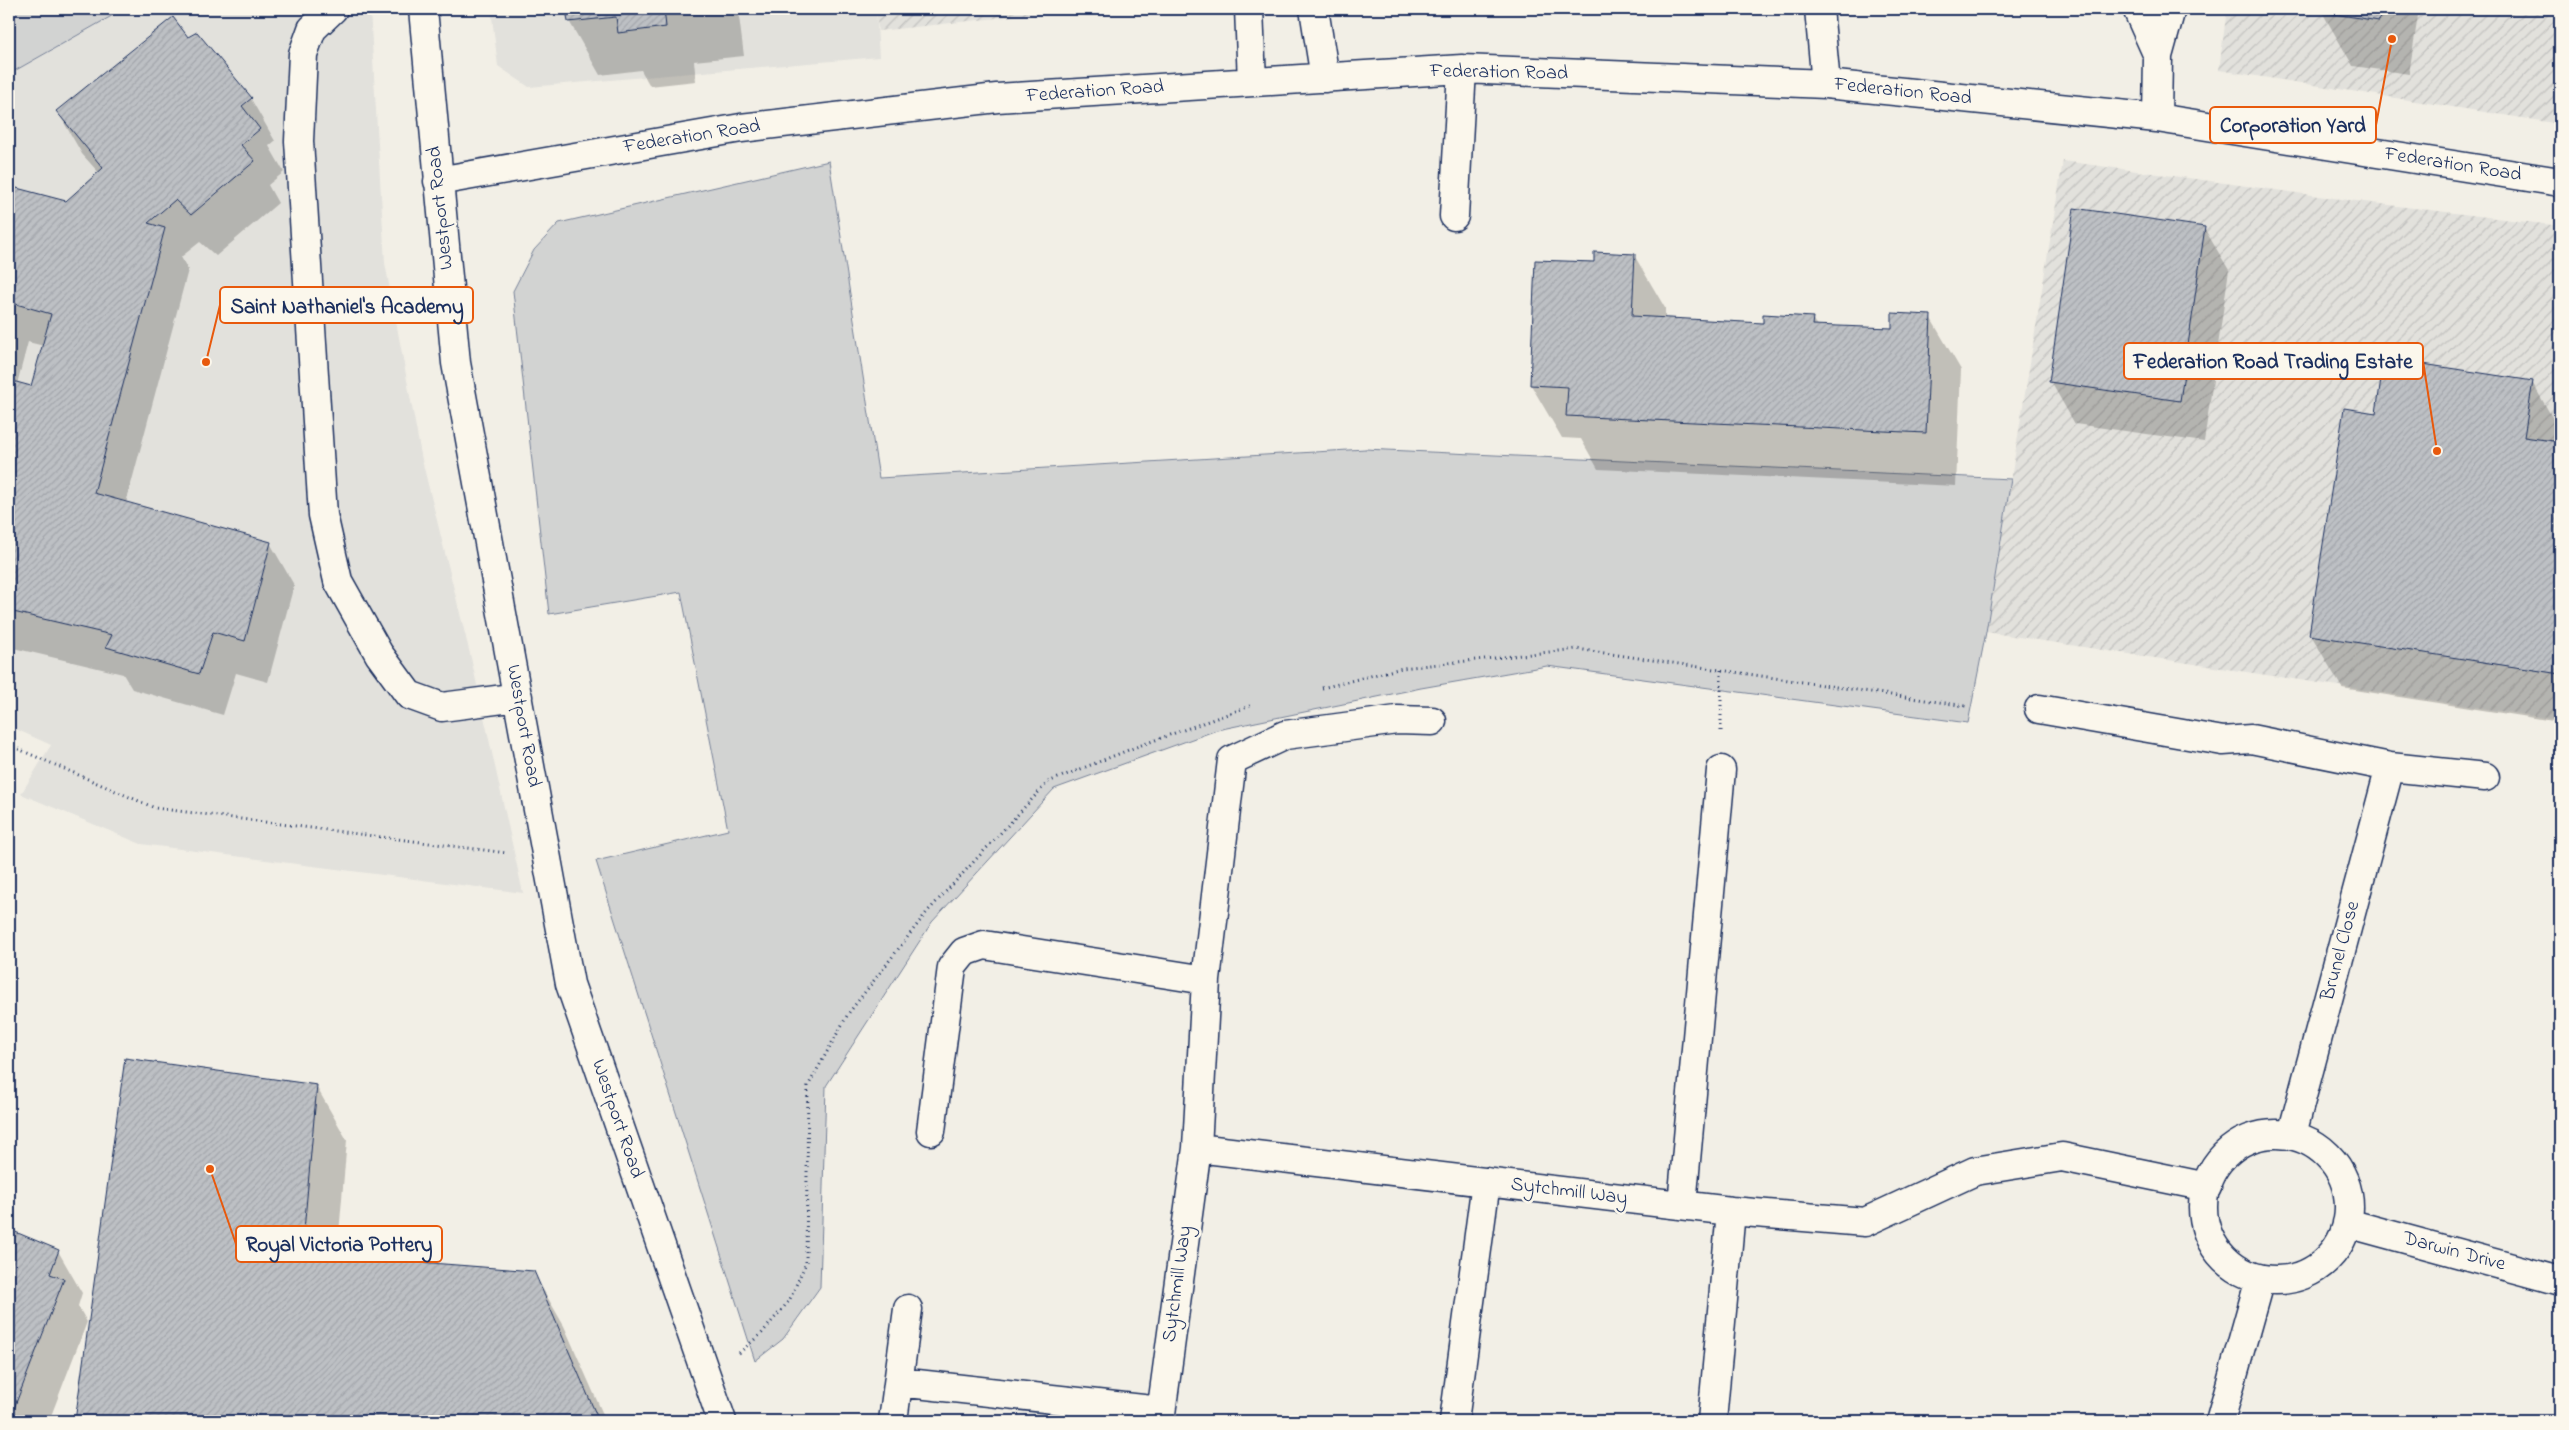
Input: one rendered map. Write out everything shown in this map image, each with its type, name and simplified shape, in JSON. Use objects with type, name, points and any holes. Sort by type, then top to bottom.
[{"type":"street","points":[[333,9],[312,29],[303,54],[299,140],[323,515],[338,580],[379,654],[409,696],[442,707],[518,697]]},
{"type":"street","name":"Westport Road","points":[[423,9],[456,363],[570,984],[722,1421]]},
{"type":"street","points":[[1249,9],[1252,82]]},
{"type":"street","points":[[1314,9],[1325,78]]},
{"type":"street","points":[[1819,9],[1826,84]]},
{"type":"street","points":[[2136,9],[2158,56]]},
{"type":"street","points":[[2157,118],[2158,56],[2171,9]]},
{"type":"street","points":[[1454,216],[1462,69]]},
{"type":"street","name":"Federation Road","points":[[438,181],[741,128],[997,98],[1462,69],[1826,84],[2157,118],[2560,182]]},
{"type":"street","points":[[2039,709],[2223,741],[2251,739],[2390,767],[2485,777]]},
{"type":"street","name":"Sytchmill Way","points":[[1161,1416],[1196,1148],[1206,980],[1232,760],[1284,735],[1397,720],[1432,721]]},
{"type":"street","name":"Brunel Close","points":[[2292,1134],[2390,767]]},
{"type":"street","points":[[1682,1205],[1721,770]]},
{"type":"street","points":[[931,1130],[952,967],[964,952],[984,945],[1206,980]]},
{"type":"street","points":[[2276,1133],[2292,1134],[2316,1144],[2328,1154],[2343,1175],[2350,1207],[2344,1236],[2330,1258],[2311,1272],[2287,1280],[2260,1279],[2236,1270],[2217,1252],[2206,1228],[2202,1205],[2207,1187],[2212,1170],[2228,1150],[2251,1137],[2276,1133]]},
{"type":"street","name":"Sytchmill Way","points":[[1196,1148],[1731,1211],[1865,1222],[1975,1172],[2062,1157],[2207,1187]]},
{"type":"street","points":[[1454,1421],[1486,1182]]},
{"type":"street","points":[[1712,1421],[1731,1211]]},
{"type":"street","name":"Darwin Drive","points":[[2347,1224],[2560,1281]]},
{"type":"street","points":[[2220,1421],[2260,1279]]},
{"type":"street","points":[[893,1421],[908,1309]]},
{"type":"street","points":[[899,1382],[1161,1416]]},
{"type":"path","points":[[1721,670],[1721,770]]},
{"type":"path","points":[[9,744],[155,808],[547,858]]},
{"type":"shaded area","points":[[9,9],[124,9],[9,74]]},
{"type":"shaded area","points":[[124,9],[370,9],[385,263],[422,460],[471,658],[523,893],[141,844],[21,794],[51,745],[9,726],[9,74]]},
{"type":"shaded area","points":[[491,9],[876,9],[879,57],[529,87],[498,66]]},
{"type":"shaded area","points":[[876,9],[1078,9],[878,31]]},
{"type":"shaded area","points":[[2227,9],[2560,9],[2560,124],[2219,70]]},
{"type":"shaded area","points":[[829,161],[879,478],[1365,449],[2011,479],[1986,632],[1968,723],[1547,666],[1421,688],[1217,730],[1054,789],[932,922],[826,1086],[820,1287],[783,1339],[755,1361],[596,861],[728,830],[681,592],[549,614],[513,291],[534,250],[559,223]]},
{"type":"shaded area","points":[[2063,161],[2348,200],[2560,226],[2560,720],[1986,632]]},
{"type":"building","points":[[566,9],[664,9],[666,27],[618,33],[616,17],[568,22]]},
{"type":"building","points":[[2321,9],[2381,9],[2379,21],[2321,12]]},
{"type":"building","points":[[173,17],[188,37],[197,32],[252,98],[242,106],[260,129],[241,145],[255,161],[191,215],[175,200],[148,223],[165,228],[94,493],[271,542],[245,641],[213,632],[199,674],[106,647],[112,635],[9,611],[9,482],[12,471],[9,470],[9,380],[31,386],[51,314],[9,302],[9,186],[66,201],[103,168],[56,111]]},
{"type":"building","points":[[2074,208],[2205,227],[2180,401],[2049,382]]},
{"type":"building","points":[[1594,252],[1635,254],[1632,316],[1763,323],[1763,314],[1813,317],[1812,325],[1892,328],[1892,313],[1931,315],[1926,433],[1566,416],[1568,387],[1530,385],[1535,260],[1594,262]]},
{"type":"building","points":[[2384,358],[2533,381],[2524,437],[2560,442],[2560,674],[2309,635],[2344,408],[2376,413]]},
{"type":"building","points":[[125,1058],[317,1085],[302,1253],[534,1271],[599,1421],[75,1421]]},
{"type":"building","points":[[13,1231],[59,1250],[50,1274],[64,1279],[9,1421],[9,1243]]},
{"type":"place","name":"Corporation Yard","points":[[2392,39]]},
{"type":"place","name":"Saint Nathaniel's Academy","points":[[206,362]]},
{"type":"place","name":"Federation Road Trading Estate","points":[[2437,451]]},
{"type":"place","name":"Royal Victoria Pottery","points":[[210,1169]]}]
